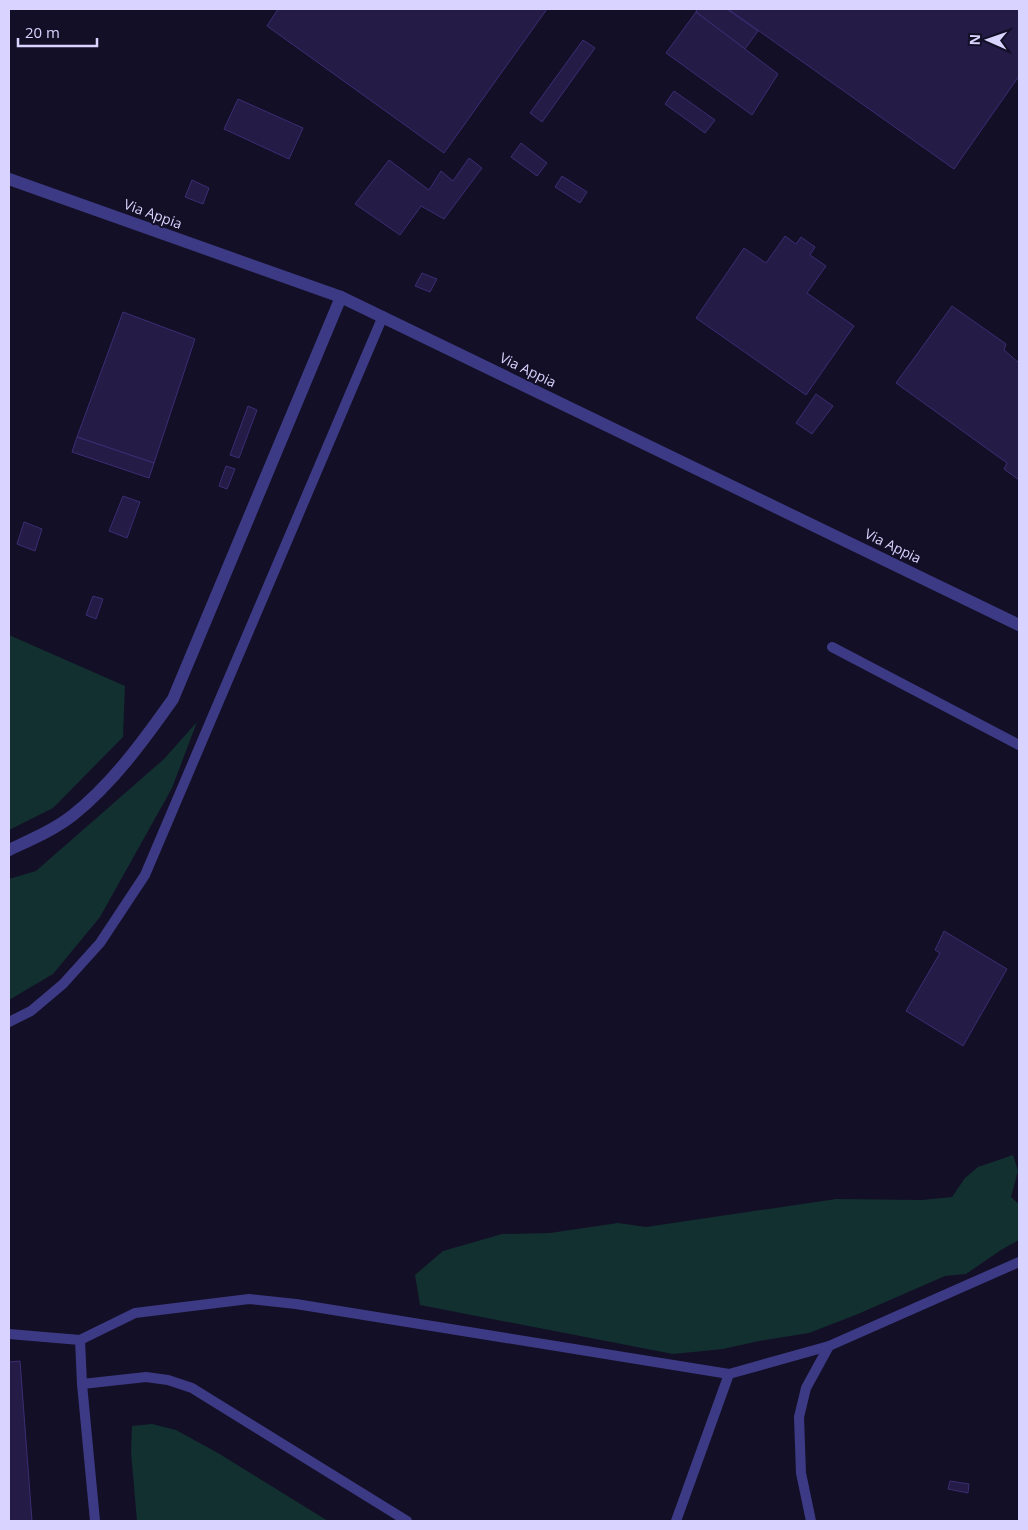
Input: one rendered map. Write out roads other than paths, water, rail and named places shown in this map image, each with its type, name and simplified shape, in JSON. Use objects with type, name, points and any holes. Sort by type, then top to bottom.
[{"type":"street","name":"Via Appia","points":[[9,178],[341,297],[1019,624]]},
{"type":"street","points":[[9,850],[72,816],[113,777],[140,746],[173,699],[341,297]]},
{"type":"lane","points":[[9,1022],[31,1011],[63,984],[100,943],[145,875],[383,316]]},
{"type":"lane","points":[[832,647],[1019,745]]},
{"type":"lane","points":[[9,1334],[80,1340],[135,1313],[249,1299],[296,1304],[729,1374],[828,1346],[1019,1262]]},
{"type":"lane","points":[[80,1340],[82,1384],[95,1521]]},
{"type":"lane","points":[[811,1521],[801,1473],[800,1417],[806,1388],[828,1346]]},
{"type":"lane","points":[[676,1521],[729,1374]]},
{"type":"lane","points":[[82,1384],[146,1376],[168,1380],[192,1388],[407,1521]]}]
